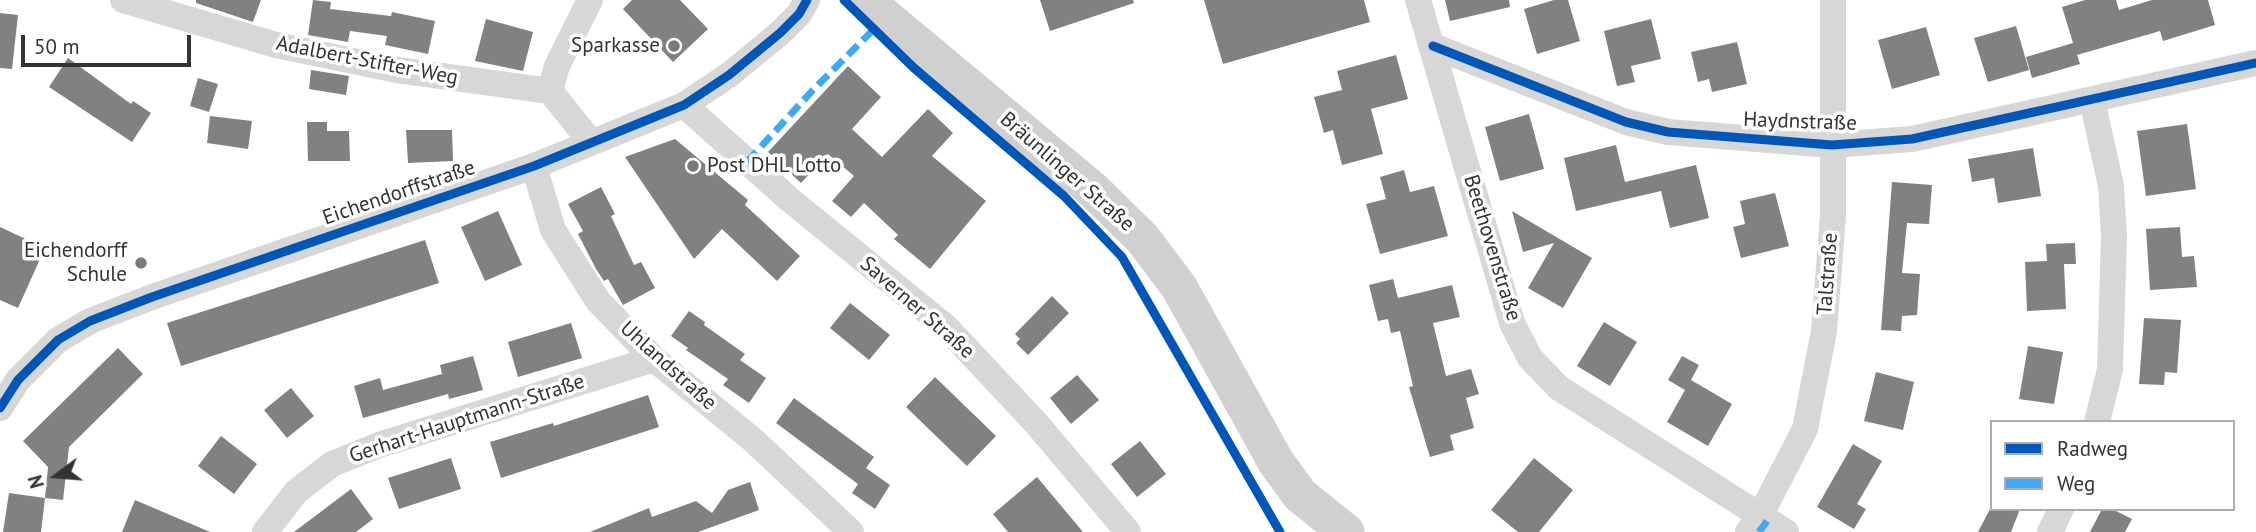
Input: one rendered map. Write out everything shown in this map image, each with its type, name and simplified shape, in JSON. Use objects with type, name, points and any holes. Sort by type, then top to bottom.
[{"type":"main road","name":"Bräunlinger Straße","points":[[865,0],[1093,190],[1143,239],[1179,287],[1276,462],[1300,495],[1333,527]]},
{"type":"street","name":"Adalbert-Stifter-Weg","points":[[123,0],[303,50],[397,70],[550,91]]},
{"type":"street","points":[[590,0],[556,66],[550,91],[591,142]]},
{"type":"street","name":"Eichendorffstraße","points":[[0,408],[18,380],[58,340],[90,321],[191,283],[534,166],[684,106],[729,75],[780,33],[799,14],[807,0]]},
{"type":"street","name":"Beethovenstraße","points":[[1418,0],[1512,323],[1530,358],[1559,388],[1754,524],[1786,532]]},
{"type":"street","name":"Talstraße","points":[[1754,524],[1805,429],[1824,331],[1833,216],[1833,0]]},
{"type":"street","name":"Haydnstraße","points":[[1433,46],[1626,122],[1668,132],[1832,145],[1912,139],[2256,63]]},
{"type":"street","points":[[2092,100],[2112,186],[2114,235],[2110,369],[2097,420]]},
{"type":"street","name":"Saverner Straße","points":[[684,106],[789,199],[946,327],[1036,423],[1128,532]]},
{"type":"street","name":"Uhlandstraße","points":[[534,166],[553,230],[598,301],[654,359],[753,440],[842,530]]},
{"type":"street","name":"Gerhart-Hauptmann-Straße","points":[[265,532],[296,492],[332,464],[379,445],[654,359]]},
{"type":"street","points":[[2050,532],[2060,511]]},
{"type":"building","points":[[196,0],[261,0],[253,22],[196,3]]},
{"type":"building","points":[[313,0],[331,2],[330,9],[391,16],[392,12],[435,21],[428,54],[385,45],[387,36],[350,31],[348,42],[308,35]]},
{"type":"building","name":"Sparkasse","points":[[632,0],[680,0],[708,29],[673,62],[623,9]]},
{"type":"building","points":[[1040,0],[1133,0],[1134,3],[1050,31]]},
{"type":"building","points":[[1204,0],[1364,0],[1370,22],[1223,64]]},
{"type":"building","points":[[1445,0],[1509,0],[1510,7],[1450,21]]},
{"type":"building","points":[[1554,0],[1568,0],[1580,41],[1537,54],[1524,9]]},
{"type":"building","points":[[2085,0],[2116,0],[2119,10],[2152,0],[2208,0],[2215,25],[2163,41],[2160,31],[2077,55],[2080,64],[2032,78],[2026,57],[2073,43],[2062,7]]},
{"type":"building","points":[[0,13],[18,15],[12,69],[0,68]]},
{"type":"building","points":[[486,19],[533,32],[523,71],[475,61]]},
{"type":"building","points":[[1651,19],[1661,59],[1631,66],[1635,82],[1617,86],[1604,31]]},
{"type":"building","points":[[2016,26],[2029,70],[1988,82],[1974,38]]},
{"type":"building","points":[[1926,27],[1940,75],[1892,89],[1878,40]]},
{"type":"building","points":[[1737,42],[1747,84],[1712,92],[1709,79],[1698,82],[1691,52]]},
{"type":"building","points":[[1396,55],[1408,99],[1371,109],[1383,154],[1342,165],[1333,130],[1324,133],[1314,97],[1342,90],[1337,71]]},
{"type":"building","points":[[68,58],[131,104],[133,101],[151,113],[132,142],[49,87]]},
{"type":"building","points":[[848,66],[881,97],[852,129],[882,157],[928,109],[953,133],[932,156],[986,201],[930,269],[894,239],[898,235],[864,203],[851,217],[832,201],[854,176],[828,154],[801,183],[768,152]]},
{"type":"building","points":[[311,70],[349,76],[346,95],[309,89]]},
{"type":"building","points":[[198,78],[218,84],[209,112],[190,106]]},
{"type":"building","points":[[1529,114],[1544,169],[1500,181],[1485,127]]},
{"type":"building","points":[[210,116],[252,121],[248,149],[207,143]]},
{"type":"building","points":[[307,122],[327,122],[327,131],[349,131],[350,161],[308,161]]},
{"type":"building","points":[[2187,124],[2196,189],[2146,196],[2137,131]]},
{"type":"building","points":[[406,130],[452,130],[453,161],[408,163]]},
{"type":"building","points":[[675,139],[748,200],[745,205],[800,256],[777,281],[722,229],[694,259],[625,157]]},
{"type":"building","points":[[1616,145],[1625,182],[1696,165],[1709,218],[1670,228],[1661,191],[1576,211],[1564,158]]},
{"type":"building","points":[[2033,148],[2041,196],[1998,203],[1994,178],[1972,182],[1968,159]]},
{"type":"building","points":[[1404,170],[1410,192],[1434,186],[1448,236],[1380,254],[1366,204],[1386,199],[1380,177]]},
{"type":"building","points":[[1892,182],[1932,185],[1929,224],[1907,223],[1902,273],[1920,274],[1917,315],[1902,316],[1901,331],[1881,330]]},
{"type":"building","points":[[601,187],[615,214],[611,216],[634,265],[641,262],[655,288],[623,305],[608,279],[604,281],[596,269],[578,234],[583,231],[568,204]]},
{"type":"building","points":[[1775,193],[1789,246],[1741,258],[1733,227],[1745,224],[1740,201]]},
{"type":"building","points":[[498,211],[522,265],[485,281],[461,227]]},
{"type":"building","points":[[1512,211],[1592,258],[1563,308],[1528,288],[1554,243],[1523,252]]},
{"type":"building","points":[[0,227],[45,248],[18,308],[0,300]]},
{"type":"building","points":[[2180,227],[2182,257],[2194,256],[2197,287],[2150,290],[2146,229]]},
{"type":"building","points":[[425,240],[439,283],[181,366],[167,323]]},
{"type":"building","points":[[2075,243],[2076,264],[2064,264],[2066,309],[2027,311],[2025,262],[2047,261],[2046,244]]},
{"type":"building","points":[[1393,279],[1398,298],[1452,285],[1460,317],[1433,323],[1446,376],[1471,369],[1479,394],[1466,398],[1474,428],[1450,435],[1454,450],[1430,457],[1409,387],[1413,386],[1400,331],[1391,333],[1388,319],[1378,321],[1369,285]]},
{"type":"building","points":[[1052,296],[1069,313],[1028,355],[1016,343],[1020,339],[1015,334]]},
{"type":"building","points":[[850,303],[890,335],[869,360],[830,328]]},
{"type":"building","points":[[689,311],[745,354],[740,360],[766,378],[749,403],[723,385],[728,379],[686,350],[688,348],[671,336]]},
{"type":"building","points":[[2144,318],[2181,320],[2177,373],[2165,372],[2164,385],[2139,384]]},
{"type":"building","points":[[1604,322],[1637,342],[1610,386],[1577,366]]},
{"type":"building","points":[[571,323],[582,358],[518,377],[508,342]]},
{"type":"building","points":[[2028,346],[2063,352],[2054,404],[2019,399]]},
{"type":"building","points":[[118,348],[143,374],[69,447],[63,500],[45,498],[48,467],[23,441]]},
{"type":"building","points":[[473,356],[483,390],[449,399],[448,394],[363,418],[354,386],[380,378],[383,390],[442,374],[440,365]]},
{"type":"building","points":[[1682,356],[1699,365],[1691,380],[1732,404],[1708,446],[1667,422],[1685,390],[1668,380]]},
{"type":"building","points":[[1876,372],[1914,382],[1903,430],[1864,421]]},
{"type":"building","points":[[1077,375],[1099,400],[1071,424],[1050,398]]},
{"type":"building","points":[[935,377],[996,436],[967,466],[906,407]]},
{"type":"building","points":[[291,388],[314,416],[287,438],[264,410]]},
{"type":"building","points":[[648,395],[659,427],[501,478],[490,442],[553,423],[554,426]]},
{"type":"building","points":[[794,398],[874,457],[866,468],[890,485],[875,509],[852,493],[858,484],[776,423]]},
{"type":"building","points":[[221,436],[257,464],[234,494],[198,466]]},
{"type":"building","points":[[1140,441],[1166,474],[1137,497],[1111,464]]},
{"type":"building","points":[[1853,444],[1882,461],[1857,504],[1866,509],[1854,529],[1817,507]]},
{"type":"building","points":[[451,458],[461,489],[399,509],[388,478]]},
{"type":"building","points":[[1534,458],[1573,490],[1539,532],[1518,532],[1491,510]]},
{"type":"building","points":[[1037,477],[1083,532],[1008,532],[993,514]]},
{"type":"building","points":[[750,482],[759,510],[698,532],[590,532],[649,508],[652,517],[696,501],[712,513],[728,490]]},
{"type":"building","points":[[351,489],[373,519],[356,532],[294,532]]},
{"type":"building","points":[[9,493],[45,498],[41,532],[3,532]]},
{"type":"building","points":[[135,500],[210,532],[122,532]]},
{"type":"building","points":[[1990,509],[2019,511],[2011,532],[1978,532]]},
{"type":"building","points":[[2101,511],[2116,511],[2132,519],[2125,532],[2090,532]]},
{"type":"marked path","points":[[747,162],[874,29]]},
{"type":"marked path","points":[[1759,532],[1767,521]]},
{"type":"cycle path","points":[[0,408],[18,380],[58,340],[90,321],[152,297],[534,166],[684,105],[729,75],[780,33],[799,14],[807,0]]},
{"type":"cycle path","points":[[844,0],[914,68],[1064,196],[1122,257],[1280,532]]},
{"type":"cycle path","points":[[1433,46],[1626,122],[1668,132],[1832,145],[1912,139],[2256,63]]},
{"type":"place","name":"Sparkasse","points":[[674,46]]},
{"type":"place","name":"Post DHL Lotto","points":[[693,166]]},
{"type":"place","name":"Eichendorff Schule","points":[[141,263]]}]
